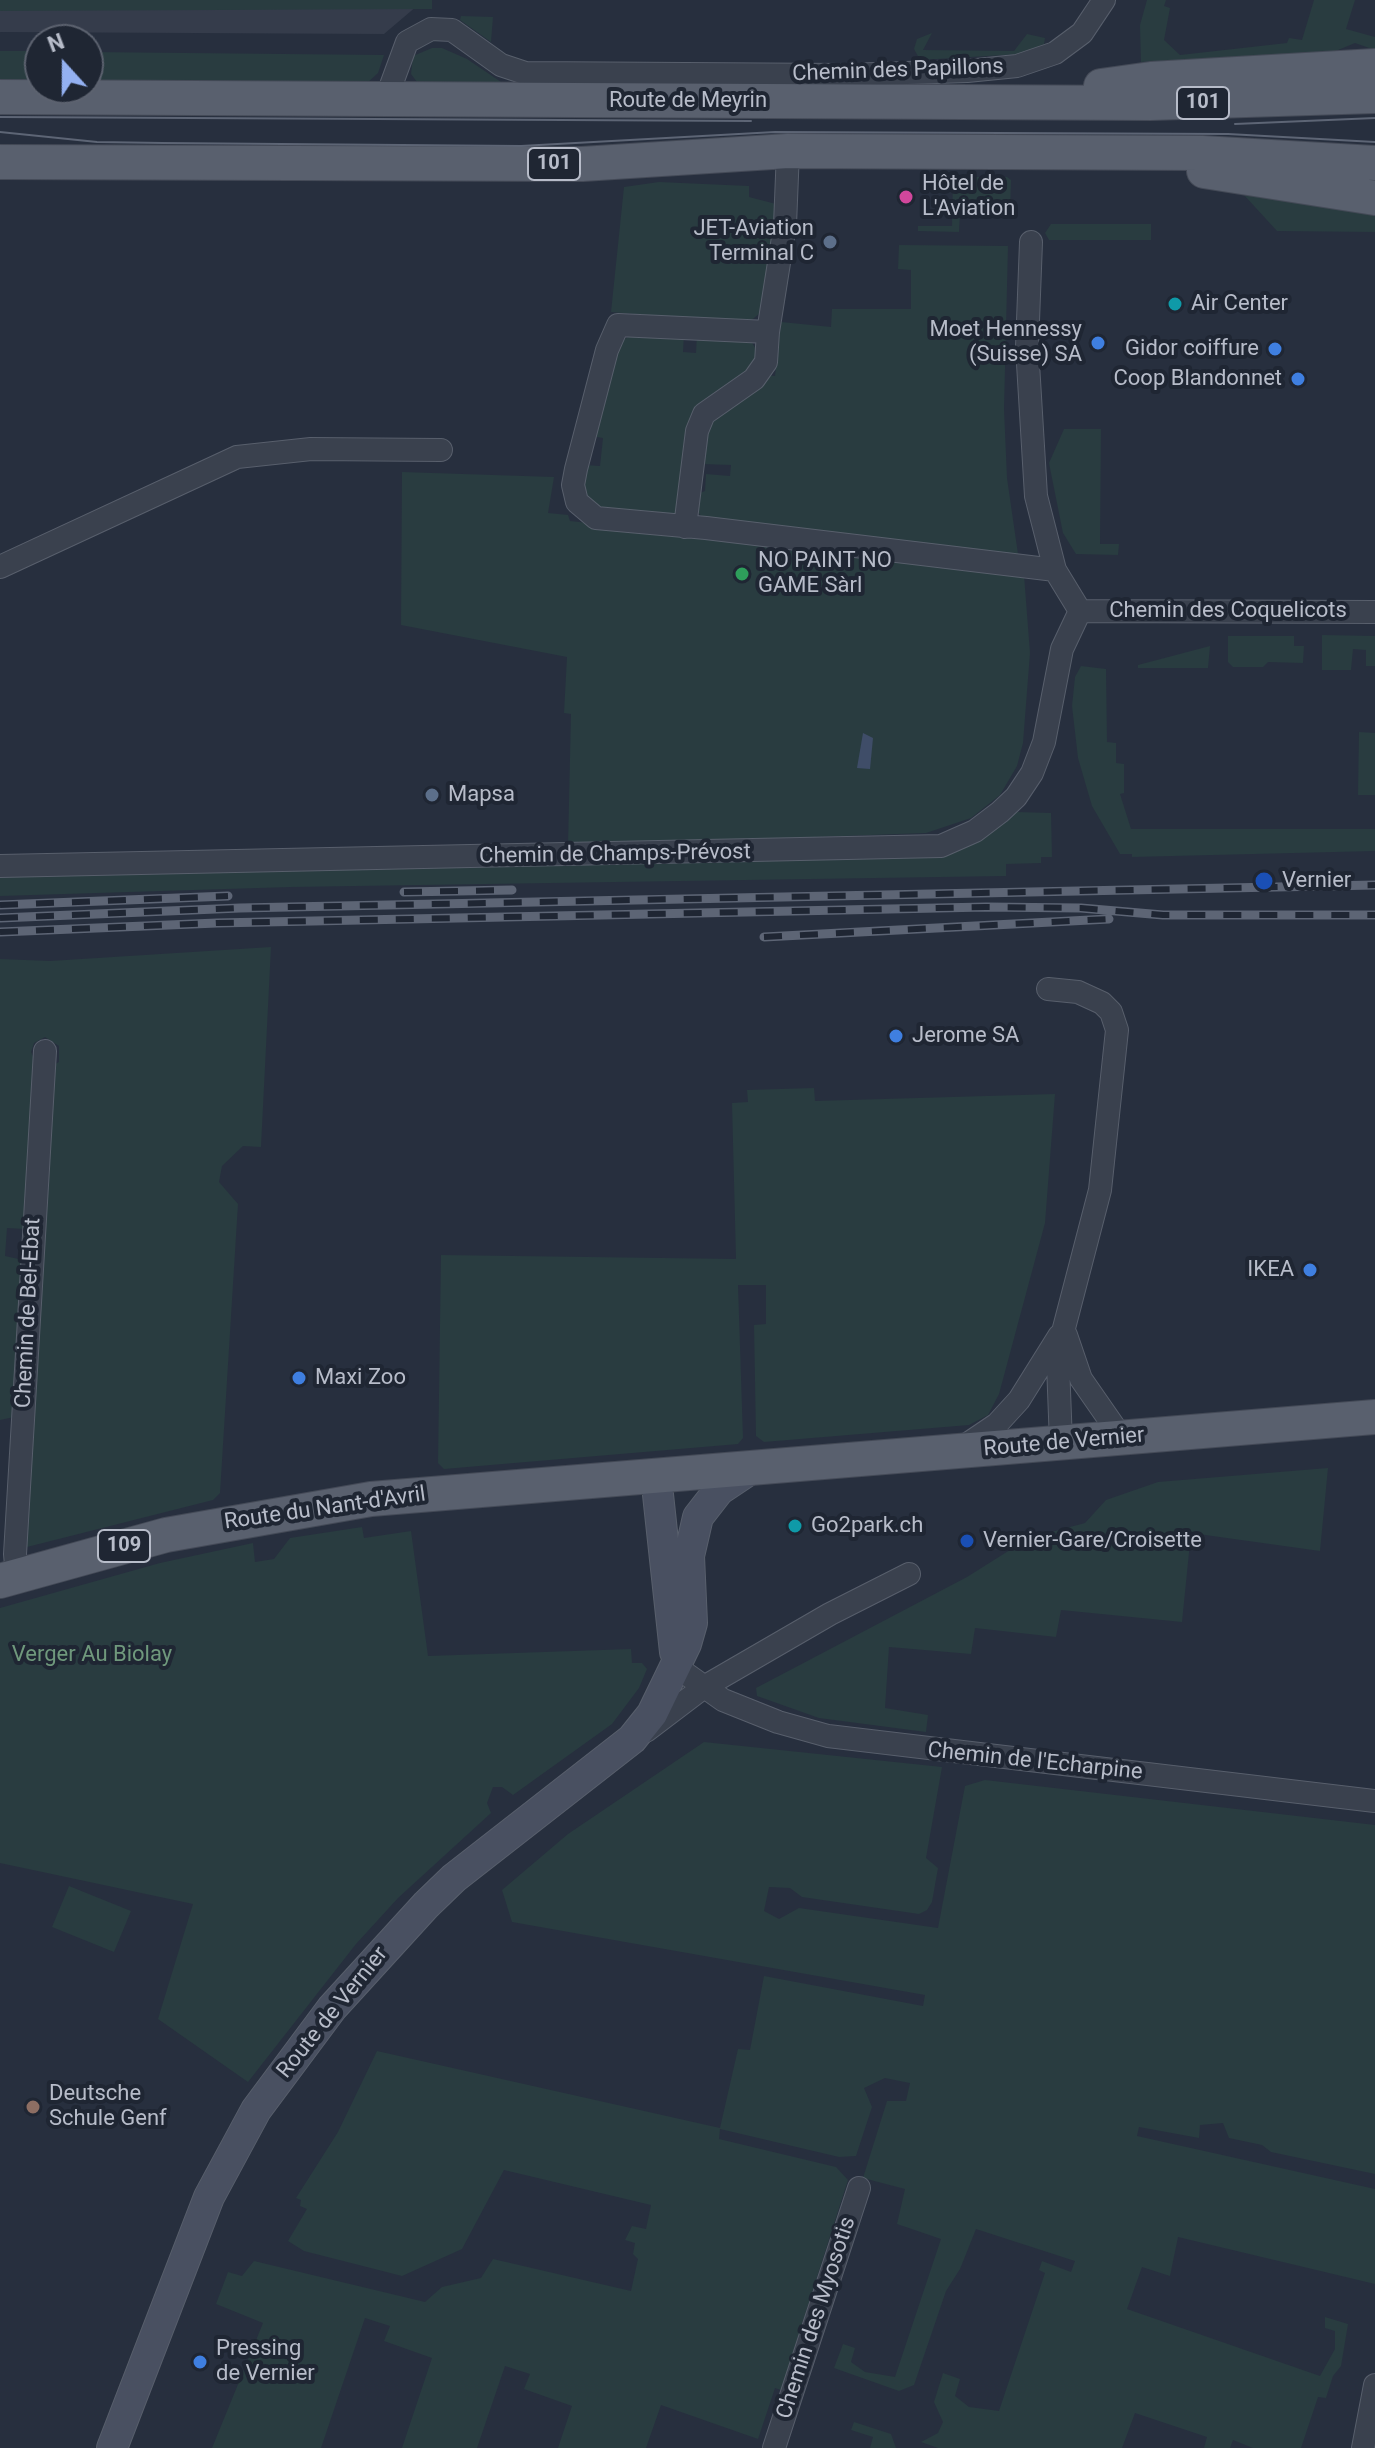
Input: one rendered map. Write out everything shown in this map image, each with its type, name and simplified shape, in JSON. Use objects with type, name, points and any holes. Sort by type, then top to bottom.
[{"type":"main road","points":[[1031,103],[1151,79],[1375,66]]},
{"type":"main road","name":"Route de Meyrin","points":[[0,97],[1031,103],[1258,102],[1375,96]]},
{"type":"main road","name":"101","points":[[0,162],[582,164],[788,151],[1202,153],[1375,163]]},
{"type":"main road","points":[[1081,153],[1375,198]]},
{"type":"main road","name":"Route de Vernier","points":[[656,1476],[1375,1417]]},
{"type":"main road","name":"Route du Nant-d'Avril","points":[[8,1579],[166,1535],[288,1512],[414,1495],[656,1476]]},
{"type":"street","name":"Chemin des Papillons","points":[[386,99],[397,62],[407,42],[431,29],[452,30],[501,65],[525,73],[845,75],[967,71],[1017,66],[1055,53],[1082,33],[1104,0]]},
{"type":"street","points":[[685,527],[701,423],[715,405],[754,379],[766,362],[785,225],[788,151]]},
{"type":"street","name":"Chemin des Coquelicots","points":[[1031,242],[1027,347],[1031,456],[1044,533],[1055,570],[1080,611],[1375,612]]},
{"type":"street","points":[[768,332],[618,325],[607,350],[576,469],[573,485],[577,502],[596,518],[1055,570]]},
{"type":"street","points":[[0,567],[237,457],[311,449],[441,450]]},
{"type":"street","name":"Chemin de Champs-Prévost","points":[[0,866],[941,846],[975,831],[1000,812],[1016,797],[1032,773],[1044,742],[1062,649],[1080,611]]},
{"type":"street","points":[[1048,989],[1078,992],[1102,1003],[1111,1012],[1117,1030],[1100,1190],[1064,1328],[1058,1364],[1061,1443]]},
{"type":"street","name":"Chemin de Bel-Ebat","points":[[8,1579],[16,1538],[45,1051]]},
{"type":"street","points":[[1064,1328],[1081,1379],[1122,1438]]},
{"type":"street","points":[[953,1452],[997,1424],[1019,1400],[1064,1328]]},
{"type":"street","name":"Route de Vernier","points":[[112,2448],[209,2197],[256,2110],[301,2048],[378,1955],[454,1878],[632,1739],[652,1714],[692,1623],[689,1556],[698,1517],[719,1490],[752,1468]]},
{"type":"street","points":[[656,1476],[675,1666]]},
{"type":"street","points":[[632,1739],[704,1687],[830,1614],[909,1574]]},
{"type":"street","name":"Chemin de l'Echarpine","points":[[675,1666],[723,1700],[778,1722],[828,1736],[1375,1801]]},
{"type":"street","name":"Chemin des Myosotis","points":[[774,2448],[859,2188]]},
{"type":"street","points":[[1363,2448],[1375,2385]]},
{"type":"shaded area","points":[[0,0],[424,0],[384,34],[104,33],[104,24],[24,24],[24,32],[0,32]]},
{"type":"green space","points":[[0,0],[432,0],[432,9],[0,11]]},
{"type":"green space","points":[[1147,0],[1166,0],[1164,6],[1170,8],[1164,40],[1180,55],[1287,43],[1289,38],[1302,40],[1314,0],[1355,0],[1346,29],[1375,37],[1375,50],[1355,43],[1331,53],[1141,62],[1140,25]]},
{"type":"green space","points":[[461,16],[493,17],[491,42],[460,20]]},
{"type":"green space","points":[[932,33],[923,50],[1014,51],[1027,34],[1045,38],[1044,44],[1021,54],[920,60],[914,49],[917,39]]},
{"type":"green space","points":[[432,48],[442,48],[467,59],[501,82],[501,89],[420,86],[411,74],[413,56]]},
{"type":"green space","points":[[0,51],[24,51],[24,86],[0,86]]},
{"type":"green space","points":[[104,52],[384,55],[378,73],[365,85],[104,87]]},
{"type":"green space","points":[[953,177],[1007,177],[1011,180],[1010,212],[960,211],[959,232],[918,231],[918,226],[952,226]]},
{"type":"green space","points":[[659,182],[749,186],[749,197],[776,204],[767,307],[747,324],[611,312],[624,187]]},
{"type":"green space","points":[[1244,195],[1375,214],[1375,232],[1277,231]]},
{"type":"green space","points":[[1051,224],[1151,224],[1151,240],[1049,240],[1045,233]]},
{"type":"green space","points":[[899,245],[1008,246],[1004,409],[1007,478],[1019,561],[706,522],[693,506],[694,495],[705,491],[706,474],[730,476],[731,465],[702,464],[708,419],[763,375],[775,376],[781,322],[831,327],[832,309],[911,309],[911,270],[898,269]]},
{"type":"green space","points":[[633,334],[684,334],[683,352],[696,353],[697,334],[751,341],[757,351],[753,373],[711,400],[677,515],[598,512],[581,490],[584,465],[600,466],[603,438],[591,436],[620,342]]},
{"type":"green space","points":[[1064,429],[1101,429],[1100,544],[1119,544],[1118,555],[1076,554],[1063,533],[1049,463]]},
{"type":"green space","points":[[402,472],[554,477],[548,513],[568,515],[570,521],[769,543],[789,552],[797,547],[1024,575],[1030,653],[1023,743],[1017,766],[1000,795],[971,818],[926,833],[568,846],[571,714],[564,713],[567,657],[401,625]]},
{"type":"green space","points":[[1322,635],[1375,636],[1375,666],[1366,666],[1366,650],[1353,649],[1351,670],[1322,670]]},
{"type":"green space","points":[[1228,636],[1294,636],[1294,646],[1304,646],[1303,663],[1268,662],[1263,667],[1233,667],[1228,662]]},
{"type":"green space","points":[[1210,646],[1208,668],[1138,668],[1138,665]]},
{"type":"green space","points":[[1081,666],[1106,669],[1107,742],[1116,743],[1116,763],[1124,764],[1124,793],[1120,794],[1131,829],[1375,829],[1375,851],[1132,857],[1132,854],[1120,854],[1092,806],[1078,758],[1072,706],[1075,677]]},
{"type":"green space","points":[[1359,732],[1375,733],[1375,795],[1358,795]]},
{"type":"green space","points":[[1017,812],[1051,813],[1052,857],[1041,857],[1041,863],[1006,864],[1006,876],[291,887],[0,896],[0,876],[974,841]]},
{"type":"green space","points":[[271,947],[261,1147],[243,1146],[222,1166],[219,1182],[238,1204],[220,1493],[213,1500],[27,1547],[21,1542],[50,1067],[59,1062],[59,1046],[45,1037],[34,1043],[31,1052],[36,1063],[25,1229],[7,1228],[5,1256],[23,1260],[14,1417],[0,1420],[0,959],[50,961]]},
{"type":"green space","points":[[814,1088],[815,1101],[1055,1094],[1045,1223],[999,1394],[988,1415],[969,1425],[764,1442],[756,1436],[754,1325],[766,1324],[766,1285],[738,1285],[743,1438],[738,1444],[444,1469],[438,1463],[441,1255],[736,1259],[732,1103],[748,1102],[747,1090]]},
{"type":"green space","points":[[1328,1468],[1320,1551],[1191,1533],[1182,1622],[1061,1610],[1056,1637],[975,1628],[971,1654],[889,1647],[885,1708],[928,1715],[926,1732],[819,1718],[757,1696],[756,1688],[967,1577],[1029,1538],[1085,1523],[1106,1500],[1158,1482]]},
{"type":"green space","name":"Verger Au Biolay","points":[[362,1527],[364,1538],[411,1531],[428,1656],[631,1649],[632,1663],[642,1663],[647,1669],[639,1688],[612,1724],[513,1795],[502,1787],[493,1787],[487,1803],[491,1813],[398,1898],[356,1944],[248,2082],[158,2019],[193,1904],[0,1863],[0,1608],[160,1563],[253,1543],[255,1562],[274,1559],[290,1538]]},
{"type":"green space","points":[[704,1742],[942,1767],[926,1858],[938,1868],[932,1902],[927,1910],[919,1914],[802,1897],[790,1888],[769,1887],[764,1911],[779,1919],[799,1908],[938,1928],[965,1786],[985,1780],[1375,1825],[1375,2174],[1271,2152],[1262,2145],[1229,2138],[1223,2123],[1200,2125],[1199,2138],[1139,2127],[1137,2136],[1375,2189],[1375,2284],[1178,2237],[1170,2276],[1142,2267],[1127,2309],[1320,2376],[1335,2349],[1335,2331],[1325,2328],[1325,2317],[1348,2324],[1341,2366],[1333,2376],[1326,2398],[1318,2397],[1301,2448],[1253,2448],[1233,2440],[1230,2448],[1204,2448],[1207,2437],[1135,2413],[1122,2448],[938,2448],[921,2442],[938,2433],[943,2422],[934,2402],[943,2373],[960,2379],[955,2396],[969,2407],[999,2411],[1045,2273],[1039,2270],[1042,2261],[1071,2272],[1075,2261],[976,2229],[960,2269],[946,2291],[914,2385],[899,2391],[834,2368],[843,2344],[855,2348],[851,2362],[865,2372],[895,2377],[941,2239],[897,2224],[905,2189],[863,2178],[887,2101],[906,2101],[910,2083],[885,2078],[864,2088],[872,2107],[856,2156],[839,2157],[720,2129],[719,2139],[836,2167],[848,2180],[781,2390],[775,2388],[758,2439],[661,2405],[646,2448],[558,2448],[572,2406],[524,2389],[530,2374],[505,2366],[477,2448],[402,2448],[432,2358],[384,2341],[390,2326],[365,2318],[321,2448],[212,2448],[263,2323],[216,2304],[228,2272],[242,2276],[254,2261],[425,2302],[442,2287],[481,2278],[493,2259],[631,2291],[638,2259],[633,2254],[635,2243],[625,2240],[632,2226],[646,2229],[651,2205],[504,2170],[462,2249],[402,2276],[304,2251],[288,2241],[307,2209],[300,2206],[301,2200],[296,2198],[338,2132],[377,2051],[720,2128],[738,2049],[750,2050],[764,1976],[923,2006],[925,1995],[512,1922],[502,1890],[568,1834]]},
{"type":"green space","points":[[69,1886],[131,1911],[114,1952],[52,1927]]},
{"type":"green space","points":[[854,2422],[891,2434],[896,2448],[870,2448],[873,2437],[851,2430]]},
{"type":"water","points":[[863,733],[873,738],[870,769],[857,768]]},
{"type":"tram line","points":[[0,117],[751,121]]},
{"type":"tram line","points":[[1235,124],[1375,118]]},
{"type":"tram line","points":[[0,132],[97,142],[521,146],[775,132],[1228,134],[1375,142]]},
{"type":"railway","points":[[0,918],[240,908],[1375,885]]},
{"type":"railway","points":[[404,892],[512,890]]},
{"type":"railway","points":[[0,905],[228,896]]},
{"type":"railway","points":[[0,932],[217,923],[986,907],[1081,908],[1163,915],[1375,915]]},
{"type":"railway","points":[[764,937],[1109,919]]},
{"type":"place","name":"Hôtel de L'Aviation","points":[[906,197]]},
{"type":"place","name":"JET-Aviation Terminal C","points":[[830,242]]},
{"type":"place","name":"Air Center","points":[[1175,304]]},
{"type":"place","name":"Moet Hennessy (Suisse) SA","points":[[1098,343]]},
{"type":"place","name":"Gidor coiffure","points":[[1275,349]]},
{"type":"place","name":"Coop Blandonnet","points":[[1298,379]]},
{"type":"place","name":"NO PAINT NO GAME Sàrl","points":[[742,574]]},
{"type":"place","name":"Mapsa","points":[[432,795]]},
{"type":"place","name":"Vernier","points":[[1264,881]]},
{"type":"place","name":"Jerome SA","points":[[896,1036]]},
{"type":"place","name":"IKEA","points":[[1310,1270]]},
{"type":"place","name":"Maxi Zoo","points":[[299,1378]]},
{"type":"place","name":"Go2park.ch","points":[[795,1526]]},
{"type":"place","name":"Vernier-Gare/Croisette","points":[[967,1541]]},
{"type":"place","name":"Deutsche Schule Genf","points":[[33,2107]]},
{"type":"place","name":"Pressing de Vernier","points":[[200,2362]]}]
